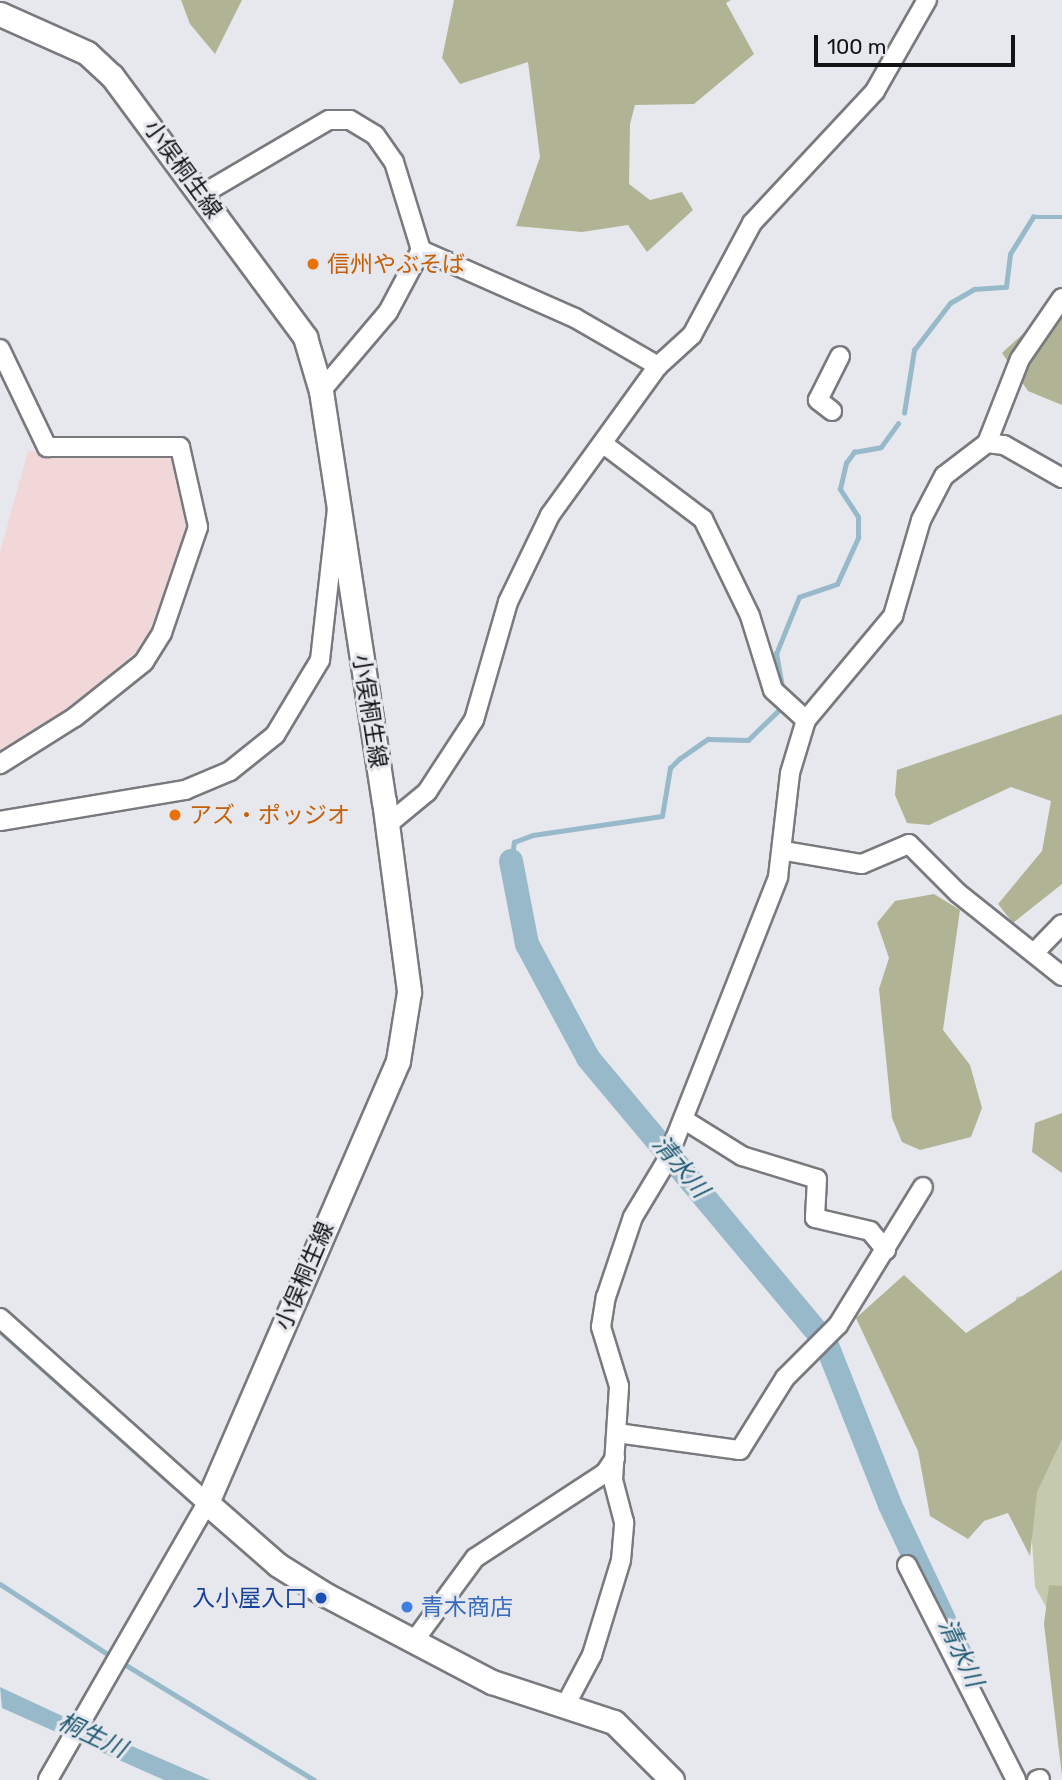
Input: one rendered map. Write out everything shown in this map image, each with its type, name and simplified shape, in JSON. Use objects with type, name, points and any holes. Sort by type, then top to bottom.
[{"type":"main road","name":"小俣桐生線","points":[[0,14],[87,53],[112,76],[294,319],[321,391],[387,825],[409,992],[398,1061],[208,1503]]},
{"type":"main road","points":[[208,1503],[294,1576],[492,1682],[623,1728],[672,1780]]},
{"type":"street","points":[[387,825],[427,792],[474,720],[533,543],[605,445],[658,366],[692,335],[752,223],[876,91],[928,0]]},
{"type":"street","points":[[201,195],[329,120],[344,118],[369,129],[394,162],[421,250],[388,312],[321,391]]},
{"type":"street","points":[[421,250],[575,318],[658,366]]},
{"type":"street","points":[[565,1706],[592,1655],[621,1560],[624,1522],[615,1458],[619,1386],[601,1327],[606,1297],[633,1217],[666,1162],[676,1138],[785,851],[790,773],[806,720],[893,616],[921,520],[944,476],[987,443],[1020,359],[1062,298]]},
{"type":"street","points":[[0,349],[47,447],[180,447],[198,527],[162,633],[144,662],[75,717],[0,764]]},
{"type":"street","points":[[832,411],[818,400],[840,356]]},
{"type":"street","points":[[987,443],[1003,444],[1062,478]]},
{"type":"street","points":[[605,445],[703,519],[751,616],[773,690],[806,720]]},
{"type":"street","points":[[0,821],[185,790],[230,771],[275,735],[320,660],[337,508]]},
{"type":"street","points":[[785,851],[862,864],[909,844],[1062,976]]},
{"type":"street","points":[[1034,953],[1062,925]]},
{"type":"street","points":[[683,1119],[742,1156],[817,1179],[815,1218],[870,1231],[886,1250]]},
{"type":"street","points":[[617,1433],[740,1451],[785,1378],[823,1345],[838,1325],[923,1187]]},
{"type":"street","points":[[0,1318],[208,1503],[139,1628],[48,1780]]},
{"type":"street","points":[[414,1641],[475,1558],[605,1473],[615,1458]]},
{"type":"street","points":[[907,1565],[1016,1780]]},
{"type":"shaded area","points":[[168,450],[187,504],[187,533],[144,645],[50,726],[0,752],[0,552],[28,451]]},
{"type":"green space","points":[[181,0],[242,0],[215,54],[190,24]]},
{"type":"green space","points":[[454,0],[731,0],[726,3],[754,54],[694,104],[635,105],[630,124],[629,184],[650,200],[682,192],[693,210],[647,252],[628,225],[582,232],[516,226],[540,157],[528,62],[460,84],[442,58]]},
{"type":"green space","points":[[1062,298],[1062,405],[1028,391],[1002,353]]},
{"type":"green space","points":[[1062,714],[1062,884],[1013,923],[998,904],[1042,851],[1051,801],[1011,787],[929,825],[907,823],[895,795],[897,770]]},
{"type":"green space","points":[[934,894],[960,910],[943,1030],[970,1065],[982,1108],[971,1137],[920,1150],[902,1142],[892,1118],[879,989],[889,958],[877,923],[895,901]]},
{"type":"green space","points":[[1062,1113],[1062,1173],[1032,1152],[1035,1123]]},
{"type":"green space","points":[[1062,1270],[1062,1439],[1037,1492],[1030,1556],[1008,1513],[984,1521],[968,1539],[930,1516],[918,1451],[856,1318],[904,1275],[966,1333]]},
{"type":"green space","points":[[1062,1291],[1062,1635],[1035,1587],[1016,1297]]},
{"type":"green space","points":[[1049,1585],[1062,1586],[1062,1776],[1044,1624]]},
{"type":"water","name":"桐生川","points":[[0,1687],[210,1780],[164,1780],[2,1708]]},
{"type":"waterway","name":"清水川","points":[[904,413],[914,350],[950,303],[974,289],[1006,287],[1010,254],[1033,217],[1062,217]]},
{"type":"waterway","name":"清水川","points":[[782,687],[776,654],[799,597],[837,584],[858,538],[858,517],[840,489],[846,463],[854,452],[881,447],[898,424]]},
{"type":"waterway","name":"清水川","points":[[511,861],[514,842],[533,835],[662,816],[670,768],[679,759],[708,739],[748,740],[779,710]]},
{"type":"waterway","name":"清水川","points":[[511,861],[527,944],[588,1058],[826,1343],[890,1505],[964,1662]]},
{"type":"waterway","points":[[0,1331],[173,1485]]},
{"type":"waterway","points":[[0,1584],[114,1658]]},
{"type":"waterway","points":[[121,1662],[314,1780]]},
{"type":"place","name":"信州やぶそば","points":[[313,264]]},
{"type":"place","name":"アズ・ポッジオ","points":[[175,815]]},
{"type":"place","name":"入小屋入口","points":[[321,1598]]},
{"type":"place","name":"青木商店","points":[[407,1607]]}]
